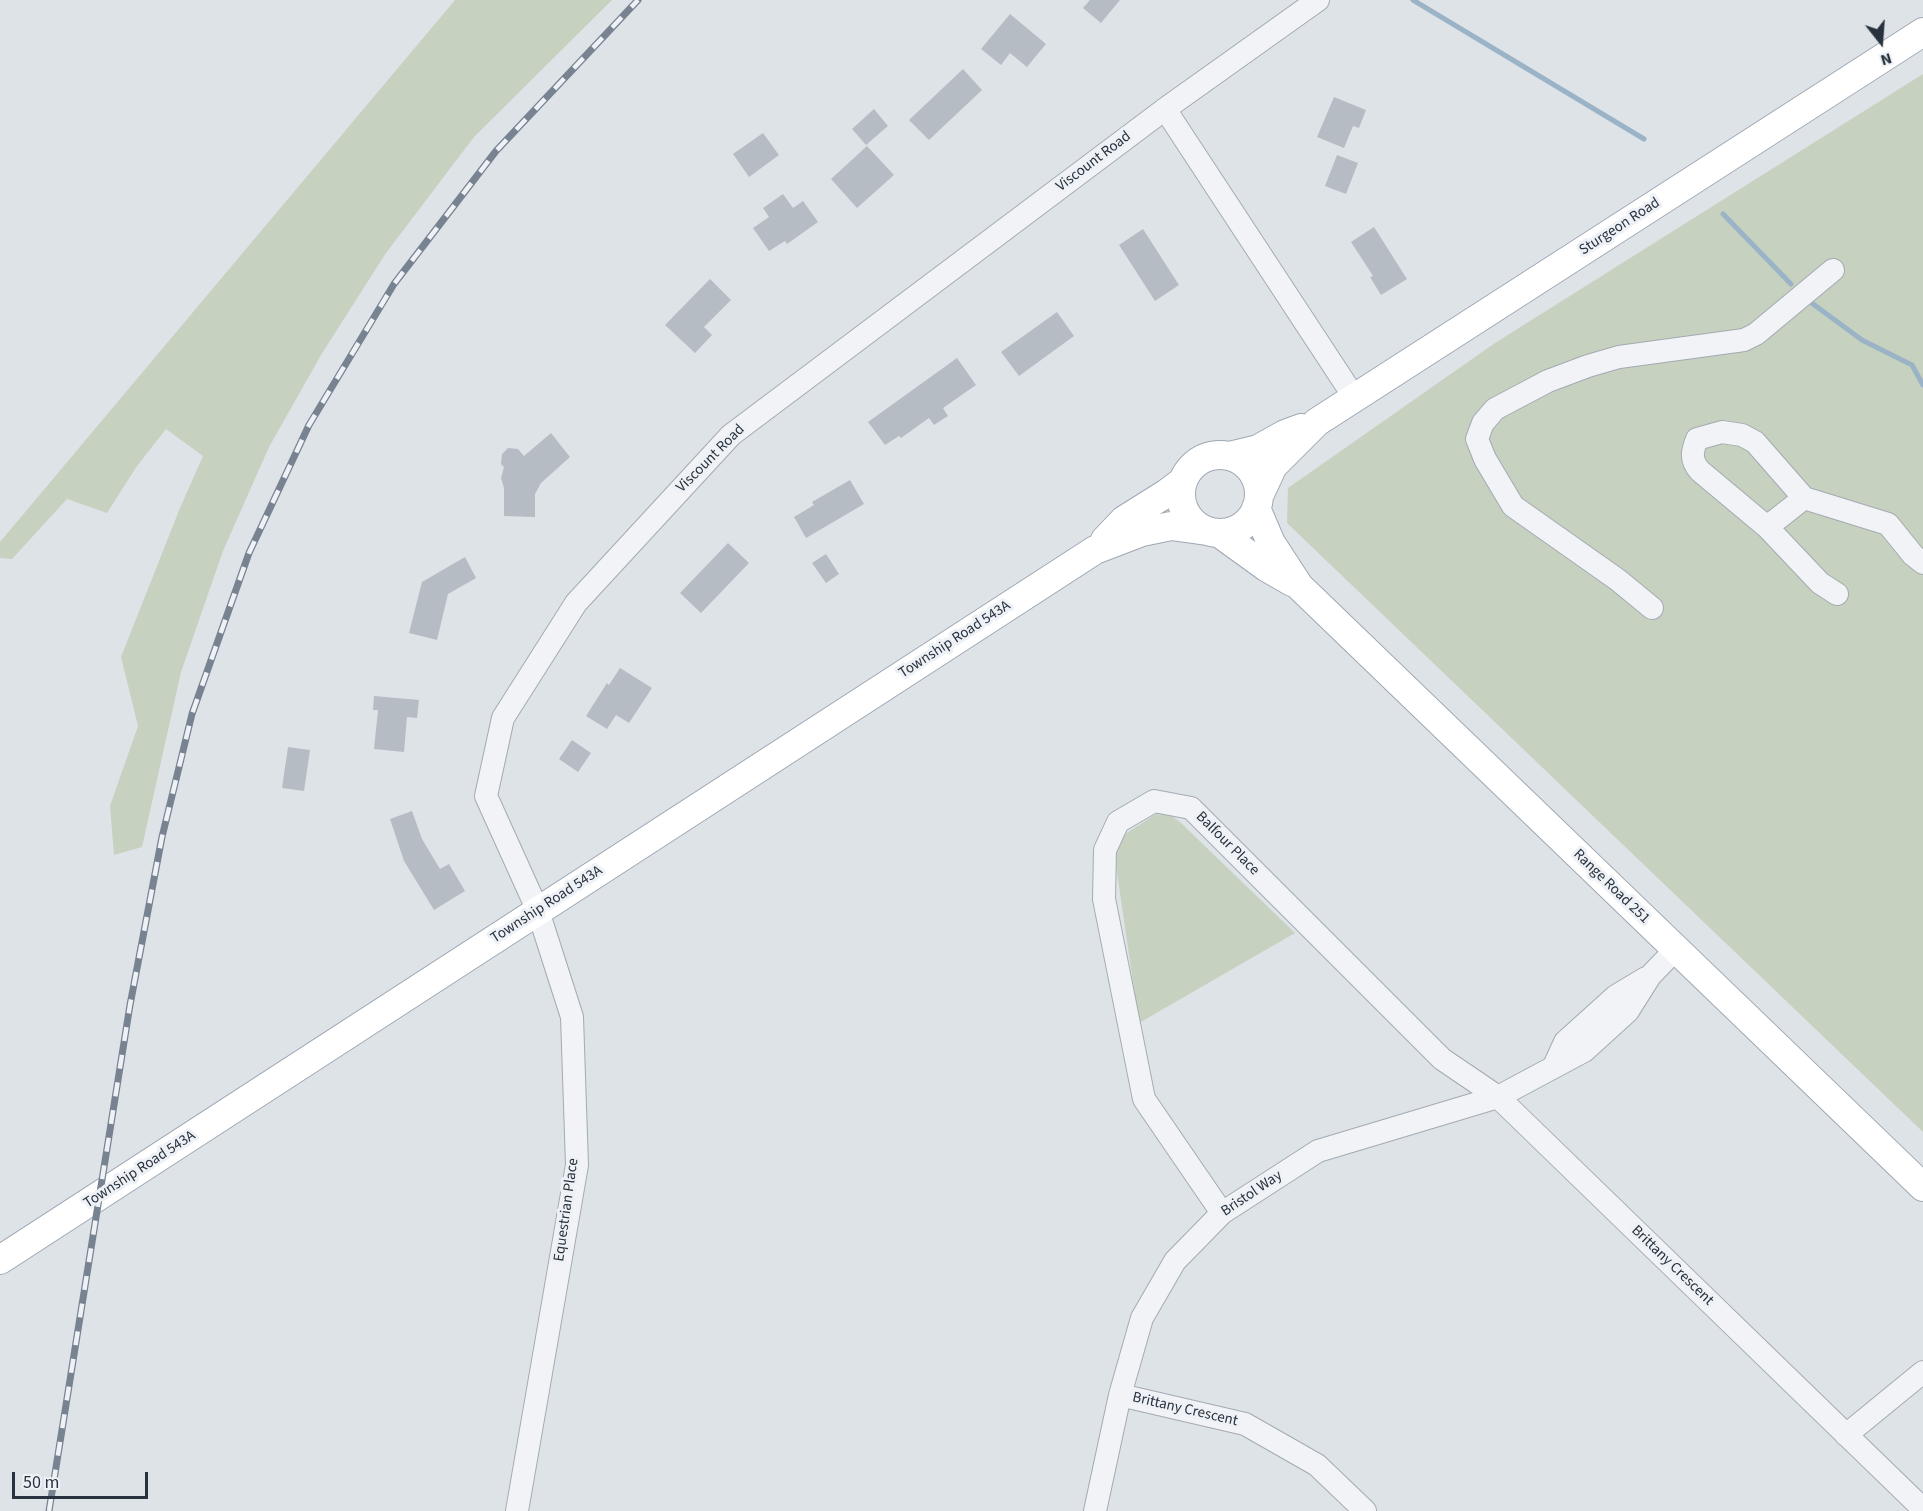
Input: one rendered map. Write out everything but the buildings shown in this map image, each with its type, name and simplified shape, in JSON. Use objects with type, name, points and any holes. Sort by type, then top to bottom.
[{"type":"main road","name":"Sturgeon Road","points":[[1258,502],[1274,466],[1317,422],[1923,32]]},
{"type":"main road","name":"Sturgeon Road","points":[[1229,456],[1258,449],[1285,434],[1317,422]]},
{"type":"main road","points":[[1218,455],[1229,456],[1242,462],[1251,471],[1257,483],[1258,502],[1251,518],[1242,526],[1231,531],[1213,532],[1196,525],[1185,511],[1181,493],[1183,481],[1188,471],[1196,463],[1218,455]]},
{"type":"main road","name":"Township Road 543A","points":[[1095,550],[1124,520],[1183,481]]},
{"type":"main road","name":"Range Road 251","points":[[1258,502],[1270,543],[1299,586],[1923,1187]]},
{"type":"main road","name":"Township Road 543A","points":[[0,1260],[1095,550],[1142,532],[1172,526],[1213,532]]},
{"type":"main road","name":"Range Road 251","points":[[1213,532],[1299,586]]},
{"type":"street","name":"Viscount Road","points":[[538,911],[486,796],[503,718],[576,603],[730,435],[1165,109],[1318,0]]},
{"type":"street","points":[[1165,109],[1354,397]]},
{"type":"street","points":[[1652,608],[1618,580],[1513,506],[1476,440],[1483,423],[1495,409],[1518,396],[1587,366],[1619,357],[1744,340],[1756,334],[1833,270]]},
{"type":"street","points":[[1837,594],[1820,583],[1767,527],[1694,465],[1692,452],[1697,439],[1722,432],[1742,435],[1755,442],[1804,498],[1888,524],[1913,555],[1923,563]]},
{"type":"street","points":[[1767,527],[1804,498]]},
{"type":"street","name":"Balfour Place","points":[[1221,1213],[1144,1098],[1104,899],[1105,850],[1118,822],[1154,801],[1191,808],[1442,1059],[1498,1097]]},
{"type":"street","name":"Equestrian Place","points":[[517,1511],[577,1165],[572,1017],[538,911]]},
{"type":"street","name":"Bristol Way","points":[[1095,1511],[1120,1395],[1142,1318],[1175,1261],[1221,1213],[1318,1151],[1498,1097],[1554,1066],[1564,1042],[1616,996],[1650,976],[1675,950]]},
{"type":"street","name":"Brittany Crescent","points":[[1498,1097],[1923,1509]]},
{"type":"street","points":[[1888,1400],[1923,1355]]},
{"type":"street","points":[[1846,1435],[1923,1372]]},
{"type":"street","name":"Brittany Crescent","points":[[1120,1395],[1245,1424],[1317,1465],[1365,1511]]},
{"type":"green space","points":[[455,0],[612,0],[474,137],[386,253],[321,355],[269,447],[223,551],[181,672],[142,847],[114,855],[110,806],[138,726],[121,657],[203,456],[166,429],[137,466],[107,513],[67,499],[12,559],[0,558],[0,542]]},
{"type":"green space","points":[[1923,74],[1923,1132],[1287,523],[1288,488],[1495,343]]},
{"type":"green space","points":[[1156,814],[1172,816],[1181,823],[1295,933],[1139,1023],[1114,852],[1119,838]]},
{"type":"waterway","points":[[1413,0],[1644,139]]},
{"type":"waterway","points":[[1723,214],[1791,284]]},
{"type":"waterway","points":[[1809,301],[1862,340],[1912,365],[1923,385]]},
{"type":"railway","points":[[49,1511],[130,1005],[162,837],[192,714],[249,553],[309,425],[394,284],[496,151],[638,0]]}]
